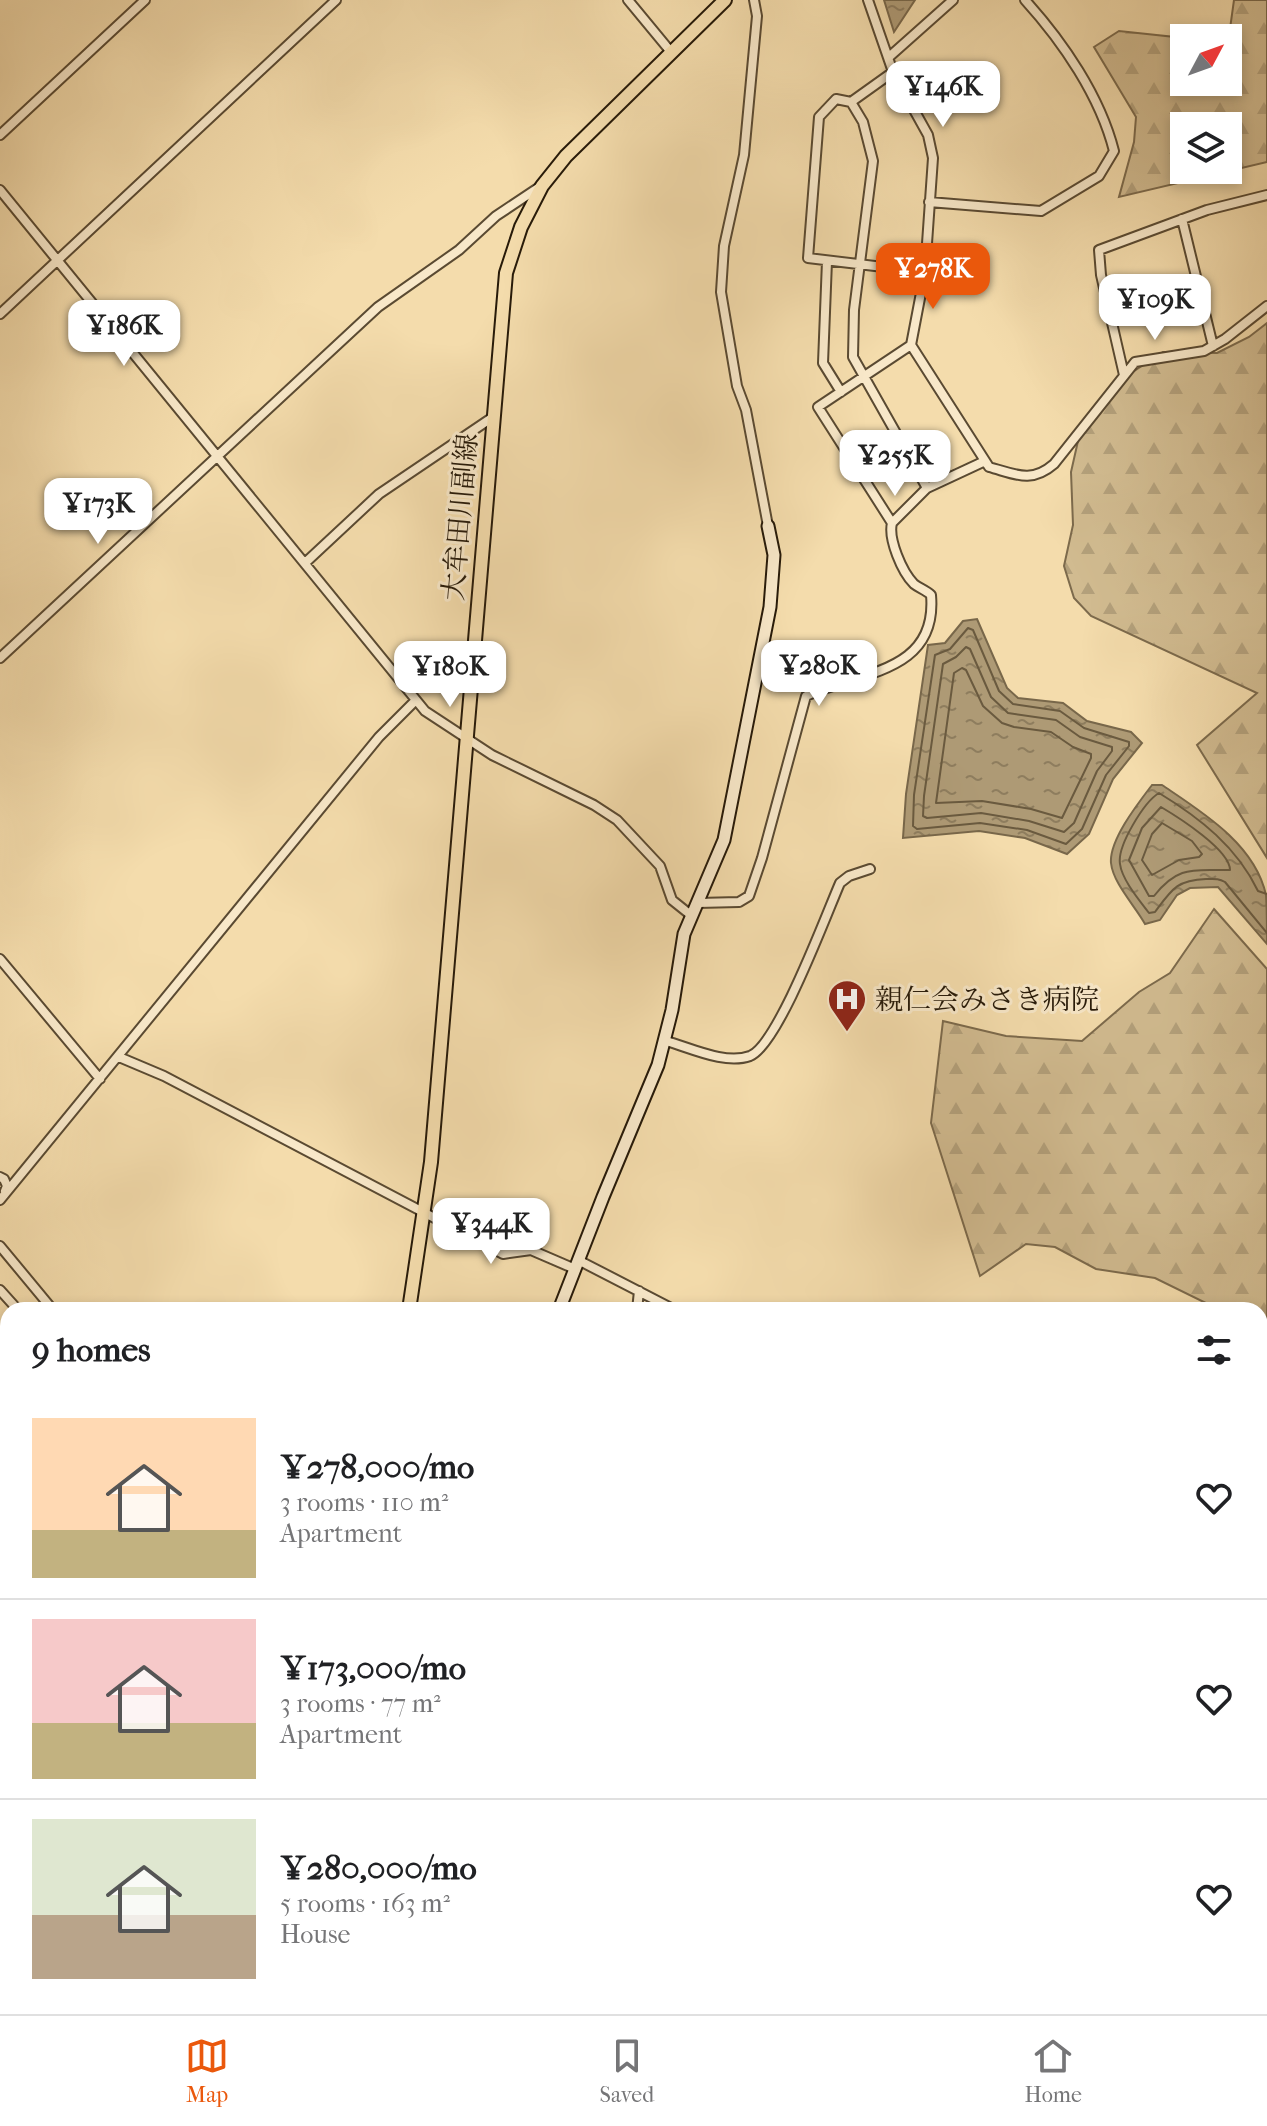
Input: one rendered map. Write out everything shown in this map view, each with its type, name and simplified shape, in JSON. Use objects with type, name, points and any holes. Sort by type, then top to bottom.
[{"type":"main road","name":"大牟田川副線","points":[[410,1302],[425,1214],[506,273],[521,227],[542,186],[596,124],[725,0]]},
{"type":"street","points":[[0,135],[145,0]]},
{"type":"street","points":[[0,314],[336,0]]},
{"type":"street","points":[[628,0],[671,52]]},
{"type":"street","points":[[562,1302],[608,1184],[647,1097],[666,1041],[684,934],[724,840],[770,607],[774,555],[746,410],[737,386],[721,292],[724,246],[744,155],[757,16],[754,0]]},
{"type":"street","points":[[868,0],[893,72],[928,135],[933,158],[925,272],[911,345],[989,467],[1031,477],[1043,473],[1054,464],[1135,362],[1204,351],[1267,306]]},
{"type":"street","points":[[889,57],[953,0]]},
{"type":"street","points":[[929,202],[1041,211],[1099,176],[1107,166],[1114,151],[1105,124],[1050,28],[1025,0]]},
{"type":"street","points":[[893,72],[851,102],[836,99],[819,117],[808,258],[925,272]]},
{"type":"street","points":[[851,102],[863,122],[873,161],[854,310],[853,357],[927,488]]},
{"type":"street","points":[[0,658],[378,307],[459,250],[496,216],[542,186]]},
{"type":"street","points":[[0,190],[425,711],[465,739],[617,820],[660,866],[672,900],[692,916]]},
{"type":"street","points":[[1124,375],[1101,275],[1099,250],[1182,219],[1267,195]]},
{"type":"street","points":[[1182,219],[1213,346]]},
{"type":"street","points":[[827,261],[823,363],[841,392]]},
{"type":"street","points":[[892,523],[818,407],[911,345]]},
{"type":"street","points":[[305,563],[379,494],[493,417]]},
{"type":"street","points":[[698,903],[739,902],[749,896],[806,696],[890,668],[915,649],[925,635],[932,610],[931,595],[917,587],[906,574],[890,531],[892,523],[927,488],[985,461]]},
{"type":"street","points":[[2,1196],[18,1181],[379,737],[416,700]]},
{"type":"street","points":[[666,1041],[730,1059],[752,1055],[771,1036],[785,1009],[840,883],[849,876],[870,869]]},
{"type":"street","points":[[0,959],[100,1079]]},
{"type":"street","points":[[119,1057],[164,1076],[503,1254],[531,1250],[576,1265],[660,1302]]},
{"type":"street","points":[[0,1177],[7,1186],[2,1196]]},
{"type":"street","points":[[0,1246],[46,1302]]},
{"type":"street","points":[[638,1302],[639,1291]]},
{"type":"green space","points":[[1234,0],[1267,0],[1267,162],[1242,168],[1242,112],[1170,112],[1170,184],[1174,184],[1119,197],[1134,142],[1136,117],[1094,47],[1119,31],[1170,36],[1170,96],[1242,96],[1242,24],[1231,24]]},
{"type":"green space","points":[[1267,323],[1267,858],[1197,745],[1257,693],[1091,616],[1074,598],[1064,566],[1073,525],[1071,472],[1078,441],[1116,383],[1163,352],[1217,353],[1249,337]]},
{"type":"green space","points":[[1214,909],[1267,969],[1267,1302],[1204,1302],[1155,1278],[1096,1269],[1055,1247],[1026,1244],[980,1276],[931,1123],[943,1021],[1006,1036],[1082,1041],[1139,992],[1170,973]]},
{"type":"water","points":[[884,0],[915,0],[894,32]]},
{"type":"water","points":[[977,619],[1007,688],[1018,698],[1063,703],[1087,721],[1131,732],[1142,743],[1113,779],[1089,834],[1067,854],[1025,838],[979,831],[903,838],[906,794],[928,645],[945,643],[963,621]]},
{"type":"water","points":[[1152,785],[1162,785],[1210,818],[1251,860],[1266,895],[1267,944],[1218,887],[1190,888],[1177,895],[1160,920],[1145,924],[1120,886],[1111,863],[1120,833]]},
{"type":"place","name":"親仁会みさき病院","points":[[847,1033]]}]
